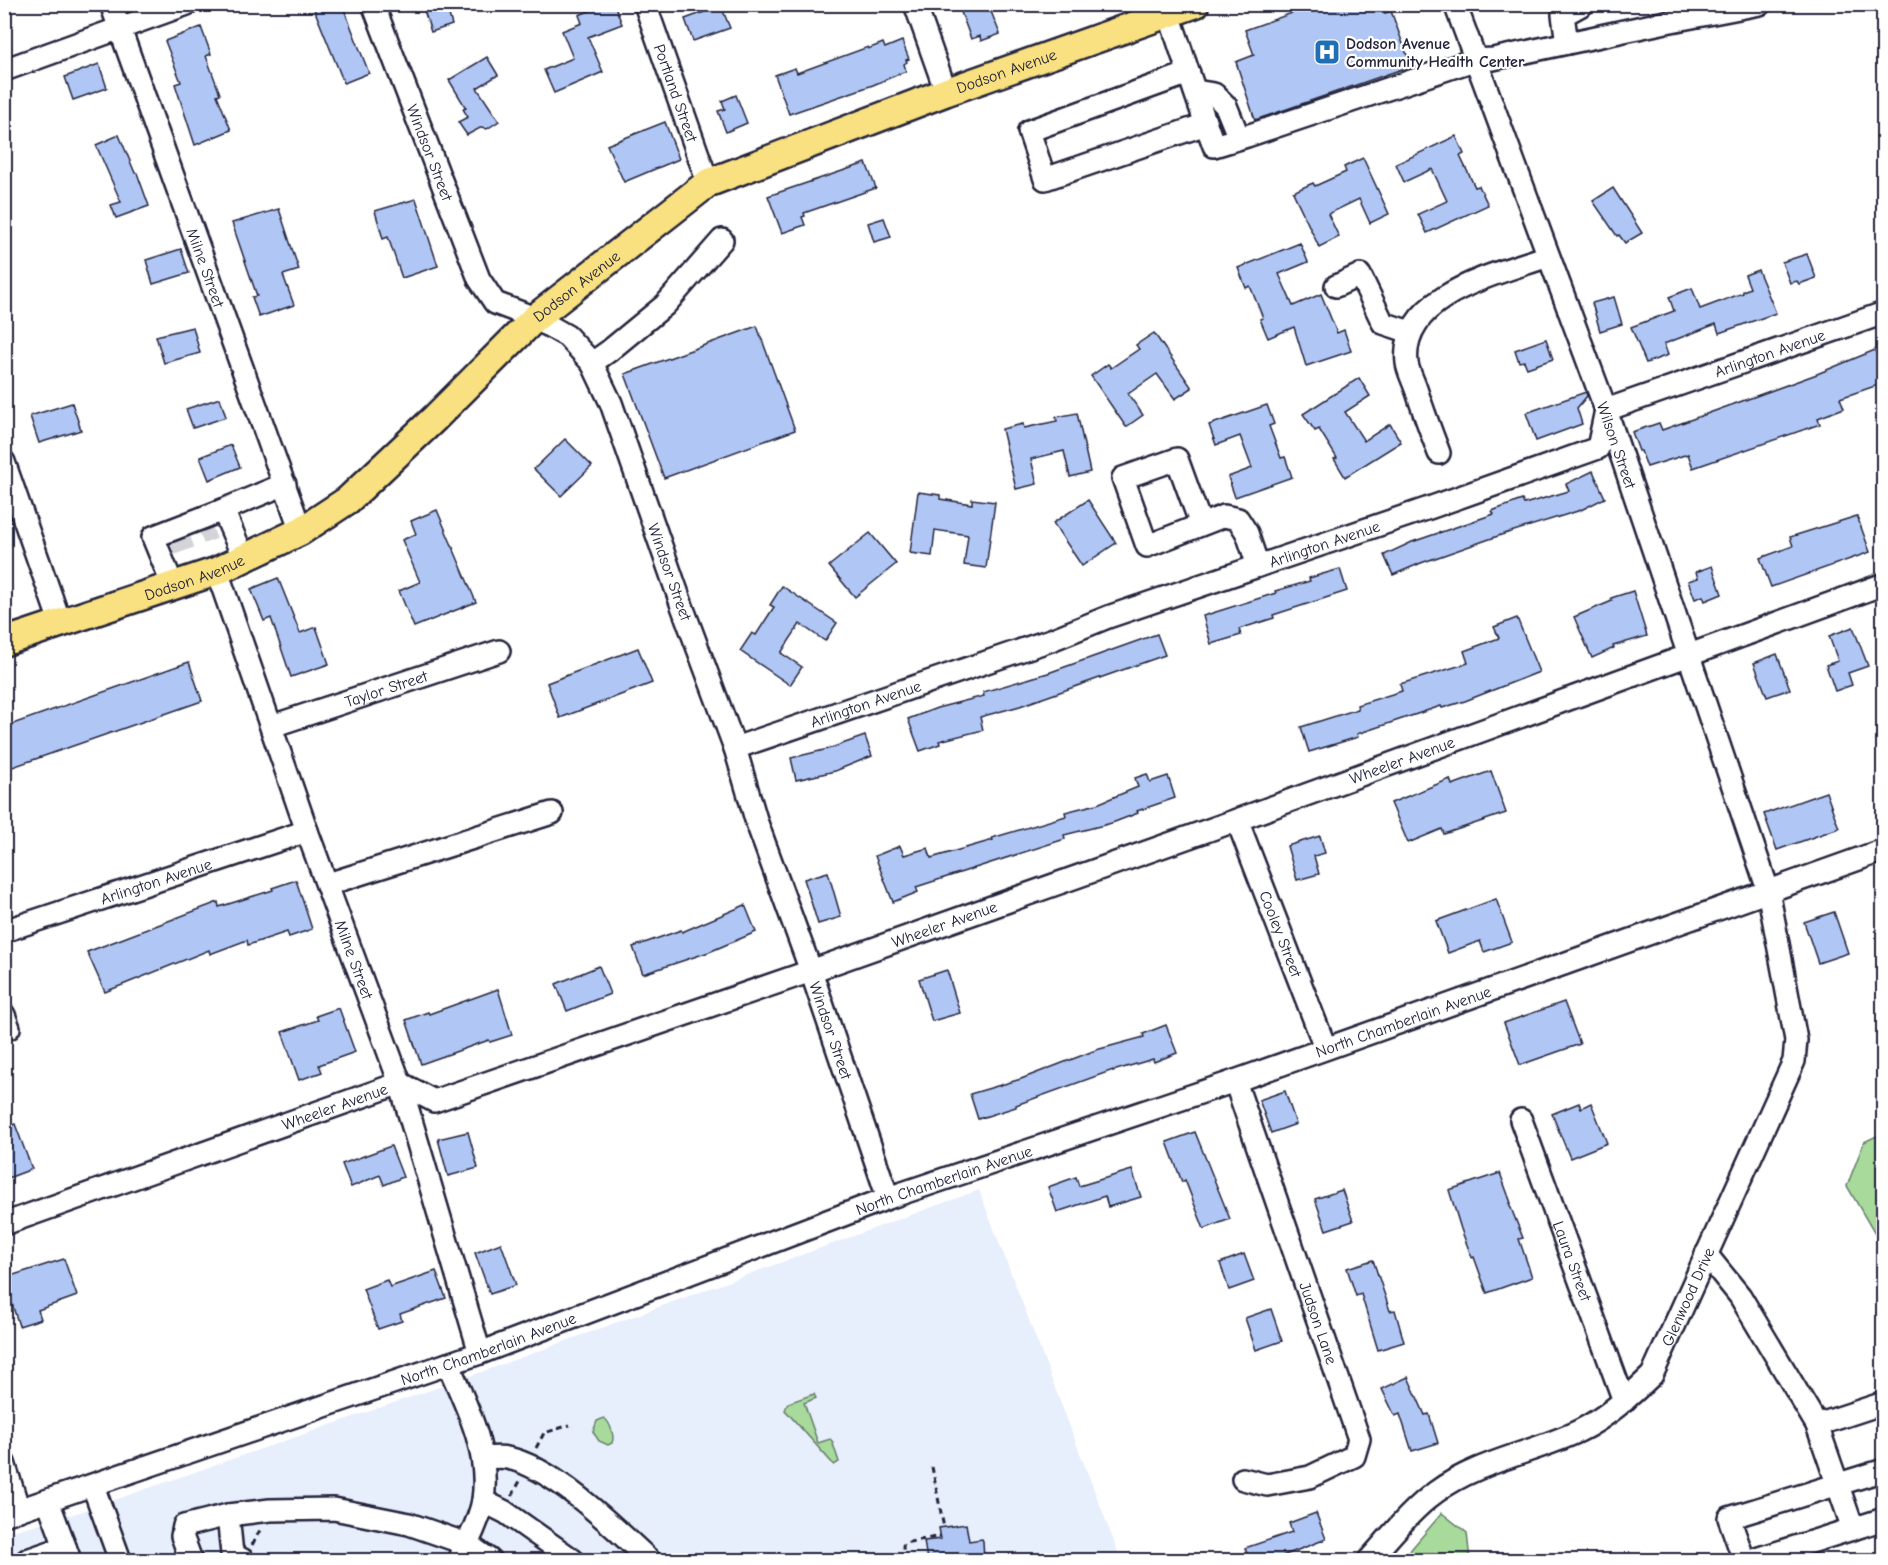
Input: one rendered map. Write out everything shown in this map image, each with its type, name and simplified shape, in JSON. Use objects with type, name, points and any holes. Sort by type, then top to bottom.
[{"type":"main road","name":"Dodson Avenue","points":[[4,642],[217,571],[301,531],[348,500],[435,418],[535,318],[708,183],[946,92],[1183,8]]},
{"type":"street","name":"Milne Street","points":[[111,4],[301,531]]},
{"type":"street","points":[[4,70],[188,4]]},
{"type":"street","name":"Windsor Street","points":[[373,4],[479,279],[495,303],[535,318],[567,336],[592,363],[611,403],[682,606],[735,748],[757,823],[811,971],[888,1198]]},
{"type":"street","name":"Portland Street","points":[[645,4],[708,183]]},
{"type":"street","points":[[915,4],[946,92]]},
{"type":"street","name":"Wilson Street","points":[[1455,4],[1606,410],[1768,890]]},
{"type":"street","points":[[1567,43],[1563,15],[1583,4]]},
{"type":"street","points":[[1183,8],[1192,82],[1214,146],[1474,60],[1493,59],[1760,4]]},
{"type":"street","points":[[1206,124],[1045,179],[1029,131],[1192,82],[1214,94],[1226,106],[1239,138]]},
{"type":"street","points":[[592,363],[665,305],[722,240]]},
{"type":"street","points":[[1439,453],[1407,364],[1410,332],[1418,317],[1443,297],[1473,283],[1548,256]]},
{"type":"street","points":[[1336,286],[1360,275],[1383,323],[1410,332]]},
{"type":"street","name":"Arlington Avenue","points":[[735,748],[1598,448],[1606,410],[1884,313]]},
{"type":"street","points":[[4,462],[60,622]]},
{"type":"street","points":[[173,586],[165,548],[153,537],[222,521],[285,484]]},
{"type":"street","points":[[1201,525],[1224,516],[1238,519],[1248,533],[1258,566]]},
{"type":"street","points":[[222,521],[244,559]]},
{"type":"street","name":"Milne Street","points":[[217,571],[307,831],[400,1083],[480,1353]]},
{"type":"street","name":"Wheeler Avenue","points":[[4,1224],[400,1083],[435,1101],[1237,820],[1884,584]]},
{"type":"street","name":"Taylor Street","points":[[272,726],[499,651]]},
{"type":"street","points":[[328,884],[552,813]]},
{"type":"street","name":"Cooley Street","points":[[1237,820],[1325,1047]]},
{"type":"street","name":"Arlington Avenue","points":[[4,931],[307,831]]},
{"type":"street","name":"North Chamberlain Avenue","points":[[12,1512],[480,1353],[888,1198],[1235,1081],[1325,1047],[1884,850]]},
{"type":"street","name":"Glenwood Drive","points":[[1369,1560],[1407,1518],[1437,1491],[1478,1469],[1580,1430],[1624,1401],[1652,1375],[1794,1061],[1796,1040],[1768,890]]},
{"type":"street","name":"Judson Lane","points":[[1235,1081],[1359,1439],[1354,1456],[1310,1477],[1267,1485],[1244,1479]]},
{"type":"street","name":"Laura Street","points":[[1521,1120],[1624,1401]]},
{"type":"street","points":[[1706,1254],[1740,1296],[1817,1425],[1853,1529]]},
{"type":"street","points":[[448,1364],[467,1407],[483,1458],[483,1501],[463,1552]]},
{"type":"street","points":[[1817,1425],[1884,1403]]},
{"type":"street","points":[[483,1458],[507,1458],[527,1465],[554,1480],[610,1523],[649,1560]]},
{"type":"street","points":[[4,1463],[12,1512]]},
{"type":"street","points":[[1744,1560],[1729,1518],[1884,1470]]},
{"type":"street","points":[[93,1486],[120,1560]]},
{"type":"street","points":[[27,1560],[68,1554],[48,1501]]},
{"type":"street","points":[[483,1501],[505,1512],[573,1560]]},
{"type":"street","points":[[191,1560],[182,1536],[184,1526],[228,1515],[270,1510],[334,1509],[409,1524],[463,1552],[490,1560]]},
{"type":"street","points":[[228,1515],[232,1554],[243,1560]]},
{"type":"street","points":[[1754,1560],[1884,1519]]},
{"type":"path","points":[[505,1512],[544,1433],[570,1425]]},
{"type":"path","points":[[932,1467],[944,1528]]},
{"type":"path","points":[[243,1560],[270,1510]]},
{"type":"path","points":[[904,1560],[904,1543],[941,1536]]},
{"type":"shaded area","points":[[979,1190],[1121,1560],[5,1560],[5,1533],[80,1512],[451,1383]]},
{"type":"green space","points":[[1883,1133],[1883,1248],[1847,1186],[1864,1142]]},
{"type":"green space","points":[[814,1394],[816,1398],[804,1403],[818,1443],[830,1439],[832,1441],[839,1462],[834,1465],[785,1410],[788,1403]]},
{"type":"green space","points":[[604,1418],[612,1433],[612,1443],[608,1445],[599,1441],[593,1432],[597,1421]]},
{"type":"green space","points":[[1442,1513],[1467,1533],[1470,1560],[1402,1560]]},
{"type":"building","points":[[312,4],[342,4],[369,73],[344,83]]},
{"type":"building","points":[[422,4],[446,4],[452,25],[431,32]]},
{"type":"building","points":[[607,4],[614,4],[622,24],[588,37],[603,72],[554,93],[544,70],[573,58],[562,31],[582,23],[579,15]]},
{"type":"building","points":[[958,4],[988,4],[1000,34],[981,41],[980,36],[971,39]]},
{"type":"building","points":[[1317,4],[1382,4],[1385,13],[1391,11],[1411,66],[1255,120],[1236,62],[1254,55],[1245,30]]},
{"type":"building","points":[[721,6],[730,28],[693,41],[685,19]]},
{"type":"building","points":[[201,27],[211,54],[206,56],[220,94],[217,95],[231,130],[195,145],[175,84],[181,82],[165,41]]},
{"type":"building","points":[[902,41],[909,59],[904,64],[906,71],[789,114],[775,75],[795,68],[797,73],[868,47],[868,49],[883,43],[885,48]]},
{"type":"building","points":[[487,57],[498,75],[477,88],[499,121],[487,129],[482,127],[467,135],[458,122],[468,117],[463,109],[466,108],[449,80]]},
{"type":"building","points":[[99,64],[107,88],[73,100],[65,77]]},
{"type":"building","points":[[736,95],[747,123],[726,132],[718,111],[725,109],[722,101]]},
{"type":"building","points":[[665,122],[679,159],[624,182],[607,145]]},
{"type":"building","points":[[119,135],[149,206],[116,218],[111,205],[121,202],[96,145]]},
{"type":"building","points":[[1456,136],[1464,154],[1460,156],[1475,187],[1479,186],[1488,205],[1427,233],[1418,214],[1447,201],[1432,169],[1404,182],[1396,164]]},
{"type":"building","points":[[1363,158],[1389,214],[1370,223],[1359,199],[1328,214],[1339,237],[1319,247],[1293,192],[1313,183],[1315,186],[1346,172],[1344,167]]},
{"type":"building","points":[[866,163],[876,188],[804,213],[805,216],[802,217],[805,225],[782,233],[768,196]]},
{"type":"building","points":[[1613,188],[1642,233],[1625,243],[1619,235],[1617,236],[1593,201]]},
{"type":"building","points":[[416,199],[438,266],[402,278],[388,237],[383,239],[375,211]]},
{"type":"building","points":[[279,209],[299,270],[283,275],[294,305],[259,317],[252,297],[257,296],[232,223]]},
{"type":"building","points":[[884,218],[891,237],[874,242],[868,223]]},
{"type":"building","points":[[1300,243],[1308,262],[1279,274],[1293,306],[1321,294],[1337,333],[1344,330],[1351,351],[1306,366],[1294,327],[1268,338],[1260,319],[1263,318],[1250,286],[1246,288],[1238,268]]},
{"type":"building","points":[[181,249],[189,273],[153,284],[146,260]]},
{"type":"building","points":[[1807,254],[1816,278],[1799,284],[1797,281],[1790,283],[1782,262]]},
{"type":"building","points":[[1758,270],[1776,313],[1719,333],[1716,324],[1664,344],[1668,355],[1646,363],[1631,327],[1674,311],[1669,297],[1692,288],[1700,309],[1743,293],[1750,288],[1745,275]]},
{"type":"building","points":[[1614,297],[1622,324],[1600,331],[1592,303]]},
{"type":"building","points":[[757,326],[795,430],[664,478],[625,374]]},
{"type":"building","points":[[193,327],[200,353],[164,363],[156,336]]},
{"type":"building","points":[[1154,333],[1192,388],[1175,399],[1157,374],[1128,394],[1143,415],[1126,427],[1091,376],[1108,364],[1111,368],[1139,349],[1136,345]]},
{"type":"building","points":[[1546,339],[1553,359],[1527,368],[1524,361],[1519,362],[1515,350]]},
{"type":"building","points":[[1875,350],[1884,373],[1884,383],[1840,398],[1844,408],[1818,418],[1820,424],[1693,468],[1688,454],[1647,467],[1639,451],[1632,432],[1659,423],[1662,430],[1817,374]]},
{"type":"building","points":[[1359,378],[1370,396],[1345,412],[1364,441],[1390,424],[1401,442],[1345,477],[1334,459],[1337,458],[1319,429],[1315,431],[1303,414]]},
{"type":"building","points":[[1586,392],[1587,396],[1577,408],[1582,424],[1536,441],[1526,413]]},
{"type":"building","points":[[220,398],[226,417],[193,428],[186,409]]},
{"type":"building","points":[[72,403],[81,430],[39,443],[30,416]]},
{"type":"building","points":[[1267,405],[1274,424],[1269,426],[1281,458],[1285,457],[1292,477],[1235,497],[1228,477],[1252,468],[1240,436],[1216,445],[1209,425]]},
{"type":"building","points":[[1077,413],[1090,472],[1070,477],[1064,451],[1031,459],[1037,484],[1016,489],[1002,429],[1023,424],[1024,428],[1057,421],[1056,417]]},
{"type":"building","points":[[565,439],[592,466],[561,496],[534,469]]},
{"type":"building","points":[[231,445],[240,467],[209,480],[200,457]]},
{"type":"building","points":[[1593,471],[1605,498],[1581,510],[1501,535],[1393,575],[1384,555],[1412,542],[1494,514],[1492,511],[1522,500],[1524,504],[1569,491],[1566,484]]},
{"type":"building","points":[[918,492],[940,495],[940,499],[972,504],[972,499],[995,502],[986,568],[964,565],[968,535],[935,530],[932,556],[910,553]]},
{"type":"building","points":[[1088,500],[1116,543],[1082,566],[1053,523]]},
{"type":"building","points":[[437,510],[476,602],[414,627],[399,591],[420,582],[402,540],[416,534],[411,521]]},
{"type":"building","points":[[1857,516],[1870,552],[1771,587],[1760,558],[1793,546],[1790,537]]},
{"type":"building","points":[[870,533],[896,564],[855,597],[829,566]]},
{"type":"building","points":[[1712,566],[1722,594],[1705,601],[1703,596],[1695,599],[1688,581],[1698,578],[1696,572]]},
{"type":"building","points":[[1340,569],[1347,591],[1273,615],[1274,618],[1239,629],[1241,635],[1211,644],[1203,616],[1276,593],[1275,591],[1310,581],[1309,578]]},
{"type":"building","points":[[278,578],[300,633],[316,627],[329,664],[291,677],[271,618],[264,621],[251,589]]},
{"type":"building","points":[[782,586],[837,623],[825,641],[800,624],[781,653],[802,667],[790,685],[740,651],[752,633],[756,635],[774,607],[770,605]]},
{"type":"building","points":[[1633,591],[1647,636],[1613,646],[1614,648],[1592,658],[1574,617],[1612,601],[1611,598]]},
{"type":"building","points":[[1517,618],[1539,672],[1465,701],[1442,708],[1441,706],[1357,734],[1358,737],[1309,752],[1301,727],[1358,709],[1357,705],[1402,691],[1400,684],[1468,663],[1464,651],[1499,638],[1494,627]]},
{"type":"building","points":[[1853,627],[1868,666],[1848,673],[1852,685],[1835,691],[1826,665],[1838,661],[1829,636]]},
{"type":"building","points":[[1157,634],[1165,655],[1020,706],[980,717],[983,730],[939,741],[940,744],[920,751],[908,719],[937,708],[984,696],[983,692],[1048,673]]},
{"type":"building","points":[[638,648],[652,683],[560,718],[547,683]]},
{"type":"building","points":[[1777,654],[1790,689],[1767,697],[1754,663]]},
{"type":"building","points":[[189,662],[202,701],[4,770],[4,727]]},
{"type":"building","points":[[865,736],[872,756],[835,771],[796,780],[791,758],[828,749]]},
{"type":"building","points":[[1491,771],[1506,813],[1444,834],[1442,829],[1408,843],[1391,803],[1450,779],[1452,785]]},
{"type":"building","points":[[1147,774],[1150,782],[1168,776],[1175,798],[1137,811],[1138,813],[1112,823],[1064,835],[1065,839],[916,887],[918,892],[893,902],[875,856],[900,846],[904,855],[928,848],[931,858],[993,840],[992,838],[1066,816],[1065,812],[1097,804],[1138,787],[1135,778]]},
{"type":"building","points":[[1826,792],[1839,828],[1777,850],[1764,814]]},
{"type":"building","points":[[1320,836],[1325,853],[1314,856],[1319,874],[1297,880],[1287,846]]},
{"type":"building","points":[[828,872],[841,917],[818,924],[804,879]]},
{"type":"building","points":[[296,880],[312,929],[289,937],[287,932],[248,945],[247,940],[210,954],[209,950],[105,992],[87,952],[218,902],[219,907],[273,890],[272,888]]},
{"type":"building","points":[[1496,899],[1512,942],[1484,952],[1480,941],[1448,953],[1436,921]]},
{"type":"building","points":[[745,905],[756,932],[709,952],[643,974],[633,947],[681,930],[682,932]]},
{"type":"building","points":[[1834,912],[1848,953],[1818,963],[1804,922]]},
{"type":"building","points":[[599,966],[610,994],[567,1011],[556,984]]},
{"type":"building","points":[[947,970],[960,1013],[932,1021],[919,979]]},
{"type":"building","points":[[498,989],[512,1035],[490,1042],[489,1040],[421,1064],[406,1020]]},
{"type":"building","points":[[1564,1002],[1580,1044],[1520,1065],[1504,1023]]},
{"type":"building","points":[[339,1008],[355,1052],[319,1065],[322,1072],[299,1080],[282,1032],[318,1020],[316,1016]]},
{"type":"building","points":[[1166,1025],[1177,1053],[1154,1062],[1153,1059],[1113,1070],[978,1119],[970,1094],[1021,1079],[1096,1050],[1144,1037],[1143,1034]]},
{"type":"building","points":[[1285,1091],[1296,1124],[1271,1133],[1259,1100]]},
{"type":"building","points":[[1579,1103],[1581,1108],[1591,1103],[1607,1143],[1570,1158],[1552,1114]]},
{"type":"building","points":[[15,1124],[32,1169],[8,1178],[4,1170],[4,1128]]},
{"type":"building","points":[[468,1132],[478,1168],[448,1176],[438,1139]]},
{"type":"building","points":[[1195,1132],[1230,1219],[1204,1229],[1185,1180],[1182,1182],[1167,1142]]},
{"type":"building","points":[[391,1146],[403,1177],[384,1185],[380,1175],[351,1187],[342,1164]]},
{"type":"building","points":[[1132,1170],[1141,1197],[1108,1207],[1105,1196],[1057,1212],[1048,1187],[1076,1177],[1079,1186]]},
{"type":"building","points":[[1500,1173],[1523,1238],[1519,1239],[1532,1277],[1487,1293],[1461,1229],[1449,1190]]},
{"type":"building","points":[[1342,1190],[1353,1221],[1326,1230],[1315,1199]]},
{"type":"building","points":[[501,1243],[516,1285],[490,1294],[475,1253]]},
{"type":"building","points":[[1244,1254],[1254,1281],[1229,1290],[1220,1263]]},
{"type":"building","points":[[64,1259],[77,1296],[38,1310],[41,1319],[19,1326],[4,1278]]},
{"type":"building","points":[[1373,1260],[1390,1311],[1395,1310],[1404,1342],[1378,1350],[1361,1294],[1356,1296],[1347,1268]]},
{"type":"building","points":[[436,1271],[446,1298],[400,1314],[402,1321],[378,1329],[363,1289],[387,1280],[390,1287]]},
{"type":"building","points":[[1271,1309],[1282,1341],[1256,1350],[1245,1318]]},
{"type":"building","points":[[1408,1377],[1425,1415],[1429,1414],[1438,1443],[1412,1451],[1400,1414],[1395,1416],[1382,1389]]},
{"type":"building","points":[[1316,1513],[1326,1539],[1280,1557],[1281,1560],[1249,1560],[1245,1548],[1292,1532],[1289,1523]]},
{"type":"building","points":[[966,1524],[969,1541],[982,1539],[983,1541],[984,1560],[927,1560],[924,1541],[941,1539],[939,1528]]},
{"type":"tunnel","points":[[171,545],[213,529]]},
{"type":"place","name":"Dodson Avenue Community Health Center","points":[[1327,52]]}]
